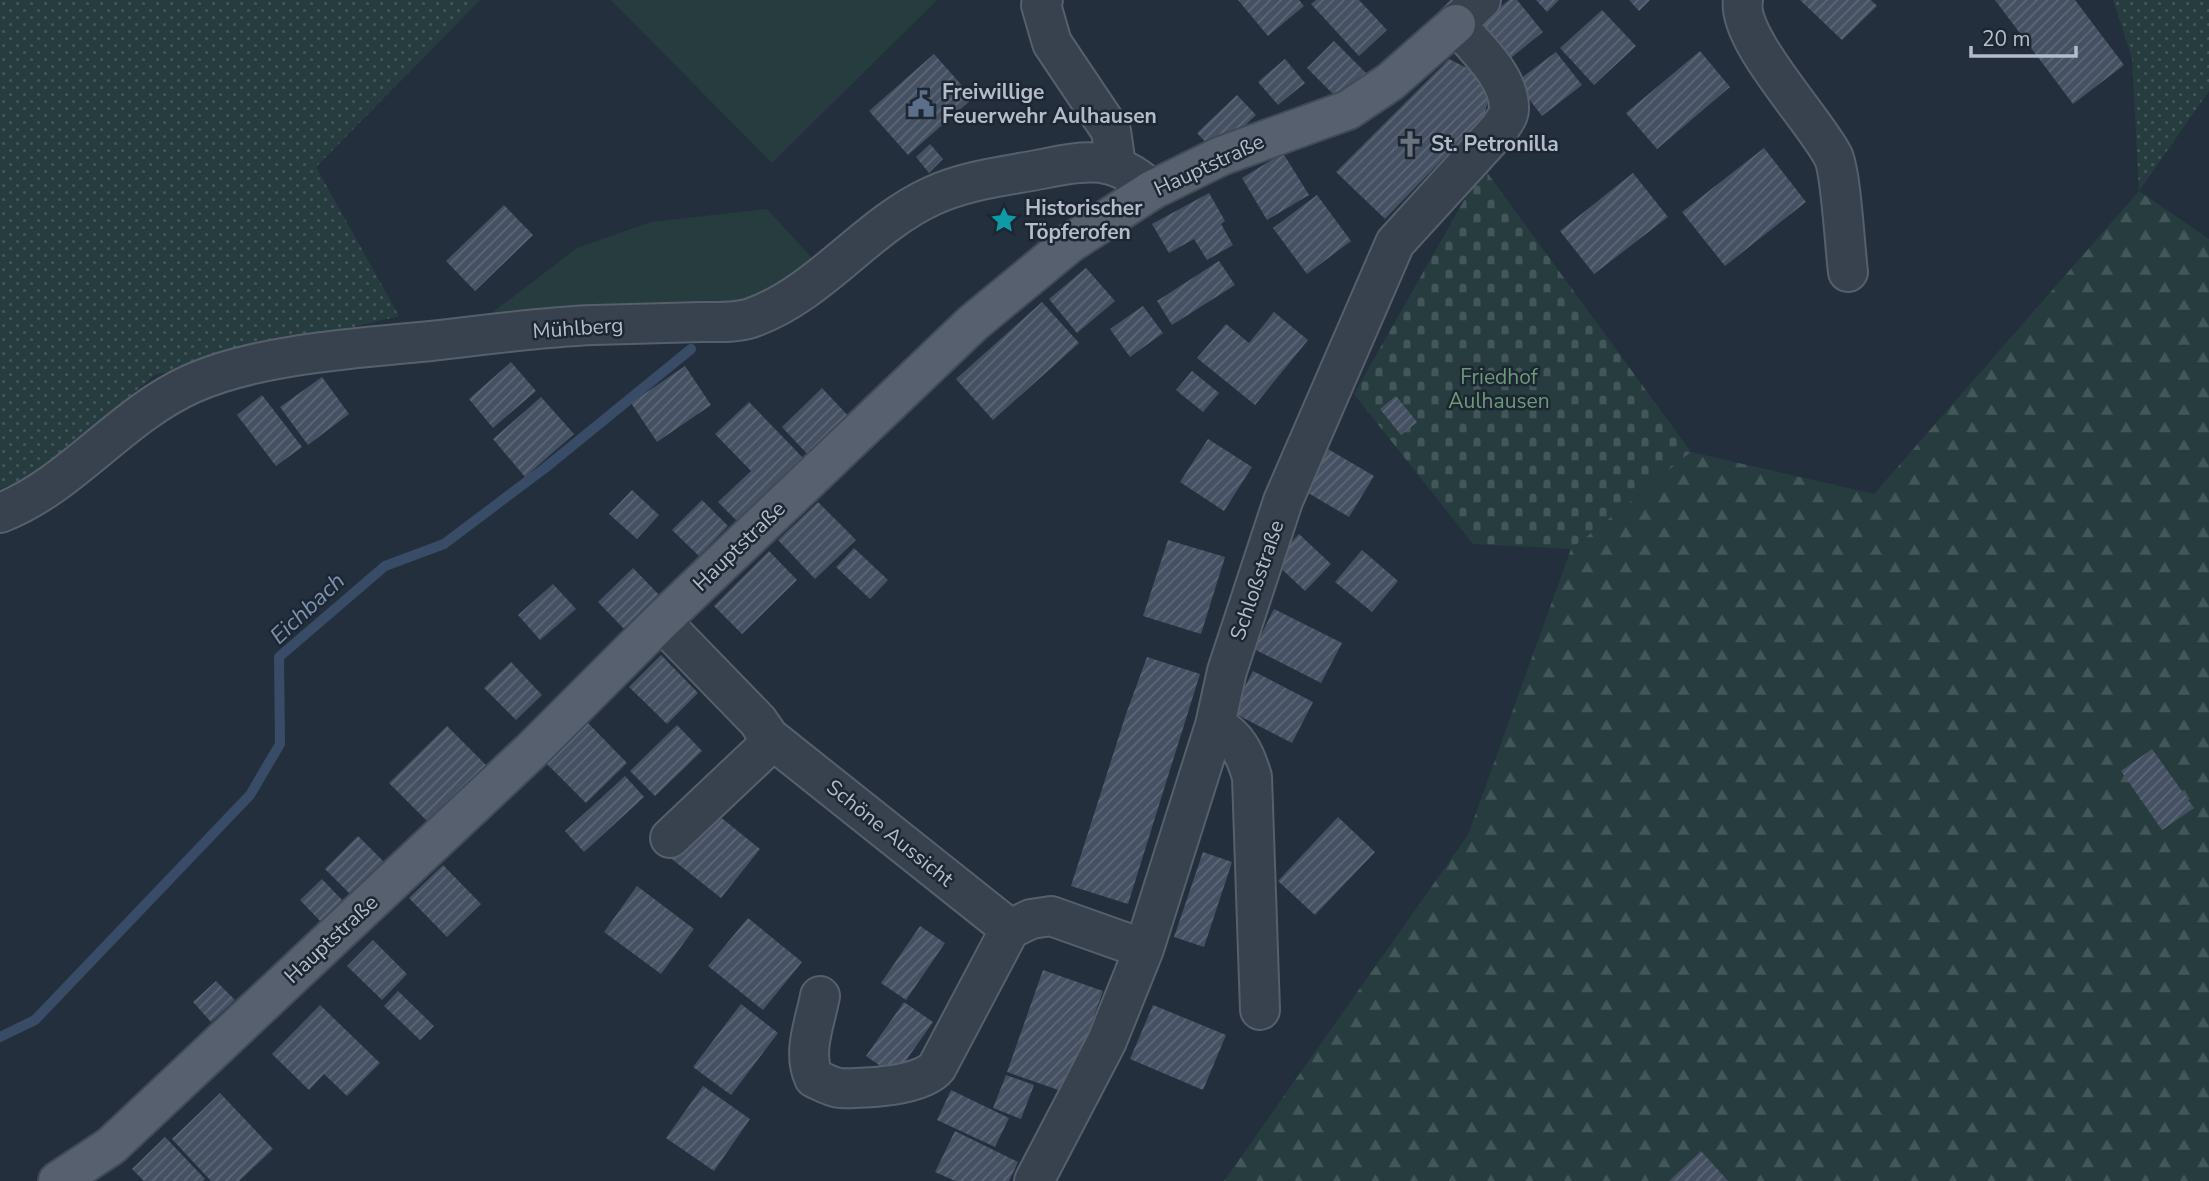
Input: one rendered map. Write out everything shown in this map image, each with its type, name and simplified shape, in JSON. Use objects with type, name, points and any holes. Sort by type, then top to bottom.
[{"type":"main road","name":"Hauptstraße","points":[[58,1181],[111,1146],[532,750],[662,621],[984,313],[1070,243],[1152,190],[1221,156],[1348,110],[1390,82],[1469,12]]},
{"type":"street","points":[[1043,0],[1041,5],[1052,43],[1111,131],[1116,165]]},
{"type":"street","points":[[1743,0],[1744,20],[1770,65],[1834,158],[1848,272]]},
{"type":"street","name":"Schloßstraße","points":[[1034,1181],[1107,1041],[1144,949],[1215,725],[1227,671],[1283,501],[1395,243],[1499,129],[1509,112],[1507,97],[1499,77],[1469,12]]},
{"type":"street","name":"Mühlberg","points":[[0,513],[32,500],[151,407],[191,384],[220,374],[286,358],[349,349],[575,326],[749,319],[800,292],[907,211],[933,195],[1077,162],[1116,165],[1137,176],[1152,190]]},
{"type":"street","name":"Schöne Aussicht","points":[[662,621],[758,721],[769,737],[1010,929]]},
{"type":"street","points":[[1215,725],[1235,739],[1245,755],[1252,777],[1260,1010]]},
{"type":"street","points":[[670,838],[761,752],[769,737]]},
{"type":"street","points":[[820,996],[808,1049],[808,1066],[814,1078],[840,1088],[915,1082],[931,1076],[937,1067],[1010,929],[1031,919],[1051,916],[1144,949]]},
{"type":"green space","points":[[0,0],[480,0],[316,167],[399,316],[155,375],[33,476],[0,489]]},
{"type":"green space","points":[[611,0],[937,0],[772,163]]},
{"type":"green space","points":[[2113,0],[2209,0],[2209,91],[2139,191],[2132,58]]},
{"type":"green space","name":"Friedhof Aulhausen","points":[[1483,167],[1691,452],[1571,549],[1473,544],[1354,394]]},
{"type":"green space","points":[[2139,191],[2209,239],[2209,1181],[1224,1181],[1468,835],[1571,549],[1691,452],[1874,494]]},
{"type":"green space","points":[[767,209],[813,259],[760,296],[735,307],[484,319],[577,248],[651,222]]},
{"type":"building","points":[[1238,0],[1299,0],[1304,6],[1268,36]]},
{"type":"building","points":[[1316,0],[1359,0],[1387,30],[1359,56],[1311,4]]},
{"type":"building","points":[[1509,0],[1517,0],[1543,32],[1507,61],[1478,26]]},
{"type":"building","points":[[1536,0],[1559,0],[1547,12]]},
{"type":"building","points":[[1629,0],[1650,0],[1639,11]]},
{"type":"building","points":[[1800,0],[1871,0],[1877,6],[1842,40]]},
{"type":"building","points":[[1995,0],[2075,0],[2124,65],[2073,104]]},
{"type":"building","points":[[1602,10],[1636,46],[1594,85],[1560,48]]},
{"type":"building","points":[[1334,41],[1368,75],[1341,102],[1307,68]]},
{"type":"building","points":[[1700,51],[1730,87],[1657,149],[1626,113]]},
{"type":"building","points":[[1556,52],[1582,85],[1542,116],[1516,82]]},
{"type":"building","name":"Freiwillige Feuerwehr Aulhausen","points":[[934,54],[973,98],[908,155],[869,111]]},
{"type":"building","points":[[1285,59],[1305,83],[1278,105],[1258,82]]},
{"type":"building","name":"St. Petronilla","points":[[1449,59],[1469,69],[1490,94],[1484,116],[1385,219],[1336,172]]},
{"type":"building","points":[[1237,95],[1256,115],[1216,153],[1197,133]]},
{"type":"building","points":[[930,144],[943,159],[929,173],[916,157]]},
{"type":"building","points":[[1764,148],[1806,202],[1725,266],[1682,212]]},
{"type":"building","points":[[1283,153],[1309,195],[1267,220],[1242,178]]},
{"type":"building","points":[[1633,173],[1668,217],[1594,274],[1560,231]]},
{"type":"building","points":[[1209,193],[1225,221],[1221,224],[1233,245],[1207,260],[1194,239],[1169,253],[1152,224]]},
{"type":"building","points":[[1317,195],[1351,241],[1307,274],[1273,228]]},
{"type":"building","points":[[504,205],[533,235],[475,291],[446,261]]},
{"type":"building","points":[[1219,261],[1235,285],[1172,325],[1157,301]]},
{"type":"building","points":[[1086,268],[1115,301],[1077,333],[1049,299]]},
{"type":"building","points":[[1042,302],[1079,343],[993,420],[956,379]]},
{"type":"building","points":[[1143,306],[1163,333],[1130,357],[1110,329]]},
{"type":"building","points":[[1274,312],[1308,340],[1255,405],[1197,358],[1226,324],[1249,343]]},
{"type":"building","points":[[511,362],[536,391],[493,428],[469,399]]},
{"type":"building","points":[[685,366],[711,405],[657,442],[631,403]]},
{"type":"building","points":[[1192,371],[1219,393],[1203,412],[1176,390]]},
{"type":"building","points":[[322,377],[349,414],[308,445],[280,407]]},
{"type":"building","points":[[822,388],[852,420],[811,458],[782,427]]},
{"type":"building","points":[[262,395],[302,447],[276,466],[237,415]]},
{"type":"building","points":[[1396,396],[1417,422],[1401,435],[1380,409]]},
{"type":"building","points":[[541,397],[574,434],[525,477],[493,439]]},
{"type":"building","points":[[749,402],[805,460],[739,523],[718,502],[751,471],[715,434]]},
{"type":"building","points":[[1208,439],[1252,467],[1224,511],[1180,482]]},
{"type":"building","points":[[1328,449],[1374,476],[1349,517],[1303,490]]},
{"type":"building","points":[[632,490],[659,515],[637,539],[609,514]]},
{"type":"building","points":[[702,500],[728,526],[699,556],[672,530]]},
{"type":"building","points":[[818,502],[856,540],[815,579],[778,540]]},
{"type":"building","points":[[1299,534],[1331,564],[1305,591],[1273,561]]},
{"type":"building","points":[[1168,540],[1225,557],[1201,634],[1143,616]]},
{"type":"building","points":[[854,548],[888,580],[870,599],[836,567]]},
{"type":"building","points":[[1362,550],[1398,581],[1372,612],[1335,582]]},
{"type":"building","points":[[769,551],[797,580],[742,634],[714,606]]},
{"type":"building","points":[[633,568],[664,600],[629,634],[598,602]]},
{"type":"building","points":[[553,584],[576,609],[540,640],[518,615]]},
{"type":"building","points":[[1274,609],[1342,643],[1321,683],[1254,649]]},
{"type":"building","points":[[661,655],[698,693],[667,724],[629,687]]},
{"type":"building","points":[[1147,657],[1200,674],[1128,904],[1071,886]]},
{"type":"building","points":[[511,662],[542,695],[516,720],[484,688]]},
{"type":"building","points":[[1253,671],[1313,702],[1292,743],[1232,712]]},
{"type":"building","points":[[586,721],[627,763],[586,803],[545,762]]},
{"type":"building","points":[[677,725],[702,751],[655,796],[630,771]]},
{"type":"building","points":[[447,726],[486,765],[428,822],[389,783]]},
{"type":"building","points":[[2152,749],[2194,808],[2162,830],[2121,771]]},
{"type":"building","points":[[625,776],[644,797],[584,852],[565,831]]},
{"type":"building","points":[[708,807],[760,849],[721,898],[668,856]]},
{"type":"building","points":[[1338,817],[1375,852],[1315,915],[1278,881]]},
{"type":"building","points":[[358,836],[386,864],[353,897],[325,869]]},
{"type":"building","points":[[1203,852],[1232,862],[1204,947],[1174,937]]},
{"type":"building","points":[[443,865],[481,904],[447,937],[409,898]]},
{"type":"building","points":[[322,879],[343,901],[321,922],[300,900]]},
{"type":"building","points":[[637,886],[694,929],[661,974],[604,932]]},
{"type":"building","points":[[748,918],[802,962],[763,1010],[708,966]]},
{"type":"building","points":[[920,926],[945,943],[906,1000],[881,983]]},
{"type":"building","points":[[373,940],[407,974],[382,1000],[347,966]]},
{"type":"building","points":[[1043,970],[1103,991],[1067,1093],[1007,1072]]},
{"type":"building","points":[[216,981],[235,1000],[211,1022],[193,1002]]},
{"type":"building","points":[[398,991],[434,1026],[420,1040],[384,1006]]},
{"type":"building","points":[[904,1002],[933,1022],[895,1076],[866,1056]]},
{"type":"building","points":[[741,1004],[778,1033],[731,1095],[693,1067]]},
{"type":"building","points":[[320,1005],[380,1063],[347,1096],[324,1074],[309,1090],[272,1054]]},
{"type":"building","points":[[1153,1005],[1226,1035],[1203,1090],[1130,1059]]},
{"type":"building","points":[[1006,1075],[1034,1085],[1021,1119],[993,1108]]},
{"type":"building","points":[[703,1086],[750,1119],[714,1171],[666,1138]]},
{"type":"building","points":[[951,1090],[1009,1118],[995,1147],[937,1120]]},
{"type":"building","points":[[220,1093],[273,1149],[239,1181],[211,1181],[172,1139]]},
{"type":"building","points":[[955,1131],[1018,1162],[1009,1181],[955,1181],[935,1172]]},
{"type":"building","points":[[165,1137],[205,1179],[203,1181],[144,1181],[132,1169]]},
{"type":"building","points":[[1701,1151],[1728,1181],[1669,1181]]},
{"type":"waterway","name":"Eichbach","points":[[0,1037],[35,1020],[250,795],[280,744],[279,657],[385,566],[444,544],[545,468],[691,349]]},
{"type":"place","name":"Freiwillige Feuerwehr Aulhausen","points":[[921,104]]},
{"type":"place","name":"St. Petronilla","points":[[1410,144]]},
{"type":"place","name":"Historischer Töpferofen","points":[[1004,220]]}]
